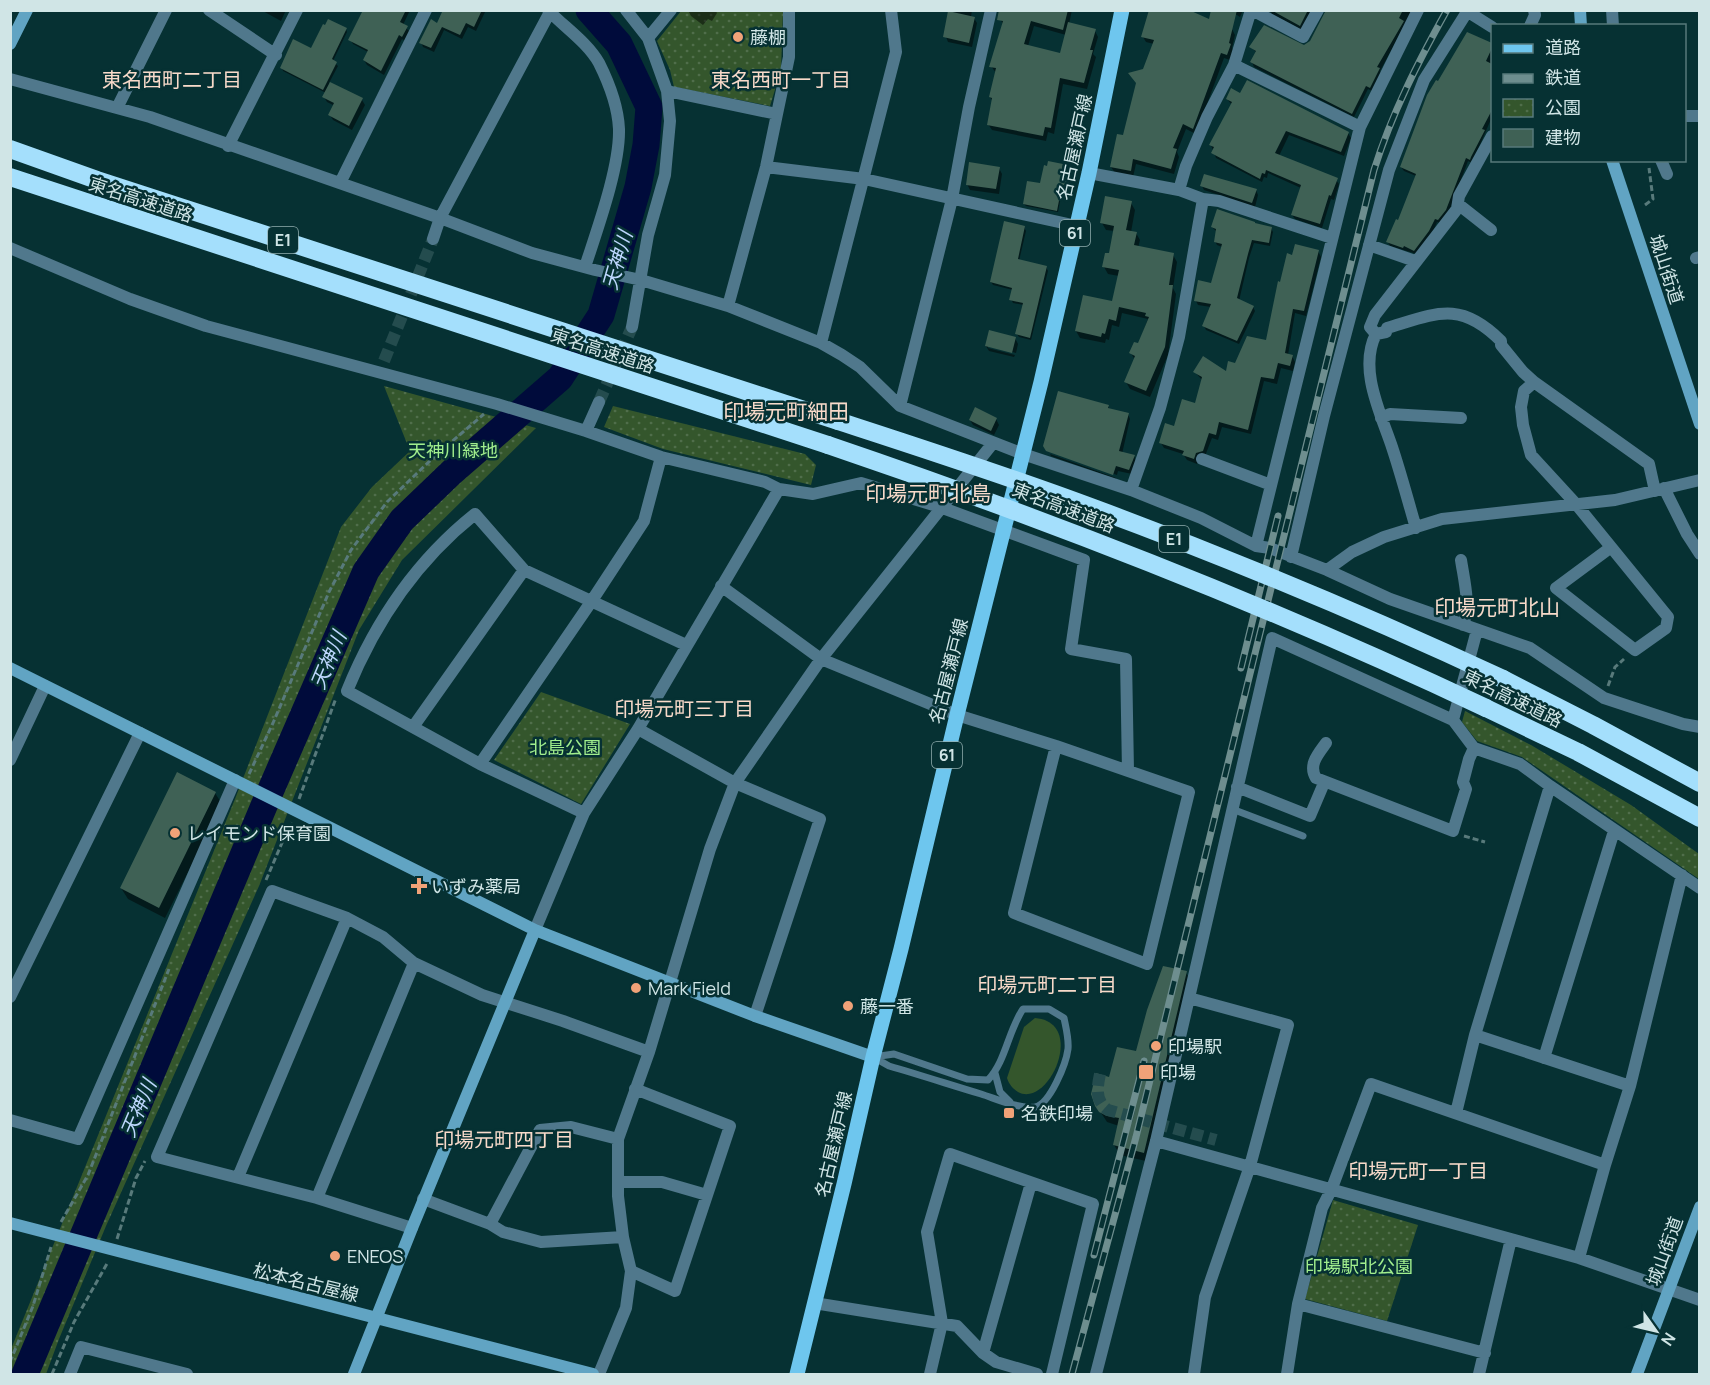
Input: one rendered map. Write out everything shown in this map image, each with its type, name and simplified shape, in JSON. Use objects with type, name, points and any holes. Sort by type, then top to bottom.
[{"type":"highway","name":"東名高速道路","points":[[10,149],[97,180],[611,346],[1095,508],[1349,610],[1503,679],[1700,783]]},
{"type":"highway","name":"東名高速道路","points":[[10,177],[828,445],[936,482],[1174,572],[1339,641],[1486,708],[1578,752],[1700,818]]},
{"type":"main road","name":"名古屋瀬戸線","points":[[797,1374],[957,715],[1023,454],[1089,173],[1122,10]]},
{"type":"street","points":[[10,44],[27,10]]},
{"type":"street","points":[[117,108],[166,10]]},
{"type":"street","points":[[209,10],[276,55]]},
{"type":"street","points":[[228,146],[297,10]]},
{"type":"street","points":[[340,183],[426,10]]},
{"type":"street","points":[[626,10],[648,38],[667,91],[670,121],[665,175],[638,279],[632,327]]},
{"type":"street","points":[[648,38],[671,10]]},
{"type":"street","points":[[728,306],[766,167],[789,57],[789,10]]},
{"type":"street","points":[[821,343],[896,52],[891,10]]},
{"type":"street","points":[[900,406],[952,199],[969,107],[991,10]]},
{"type":"street","points":[[1179,190],[1186,166],[1207,117],[1234,65],[1251,10],[1303,37],[1318,10]]},
{"type":"street","points":[[1256,546],[1360,127],[1418,10]]},
{"type":"street","points":[[433,238],[440,218],[550,11],[598,62],[612,95],[619,129],[615,165],[590,268]]},
{"type":"street","points":[[1291,557],[1324,416],[1369,245],[1389,170],[1408,117],[1429,71],[1466,11],[1491,26]]},
{"type":"street","points":[[1234,65],[1360,127]]},
{"type":"street","points":[[10,79],[150,117],[440,218],[532,253],[638,279],[728,306],[821,343],[860,367],[900,406],[1023,454],[1131,490],[1201,518],[1256,546],[1270,548],[1327,570],[1390,599],[1530,648],[1604,698],[1683,724],[1700,727]]},
{"type":"street","points":[[667,91],[777,114]]},
{"type":"street","points":[[1376,334],[1370,327],[1375,315],[1457,209],[1459,196],[1491,138]]},
{"type":"street","name":"城山街道","points":[[1613,162],[1700,424]]},
{"type":"street","points":[[1662,162],[1667,174]]},
{"type":"street","points":[[766,167],[864,179],[1077,226]]},
{"type":"street","points":[[1089,173],[1179,190],[1332,238]]},
{"type":"street","points":[[1131,490],[1160,408],[1179,337],[1203,199]]},
{"type":"street","points":[[1458,204],[1491,230]]},
{"type":"street","points":[[1369,245],[1416,261]]},
{"type":"street","points":[[10,248],[130,299],[206,326],[497,404],[661,457],[765,482],[779,489],[813,494],[861,483],[940,507],[1084,560],[1071,649],[1126,659],[1128,771]]},
{"type":"street","points":[[1416,528],[1392,446],[1374,396],[1371,343],[1376,334],[1386,332],[1387,328],[1420,318],[1453,313],[1466,315],[1488,328],[1501,341],[1501,345],[1523,372],[1534,382],[1649,464],[1660,489],[1700,554]]},
{"type":"street","points":[[377,373],[384,361]]},
{"type":"street","points":[[1534,382],[1524,391],[1521,407],[1531,455],[1576,504],[1668,617],[1666,628],[1635,650],[1556,588],[1610,548]]},
{"type":"street","points":[[586,431],[598,402]]},
{"type":"street","points":[[1381,418],[1390,414],[1461,418]]},
{"type":"street","points":[[599,1374],[626,1308],[631,1271],[623,1237],[618,1182],[618,1139],[649,1052],[710,849],[735,783],[821,659],[993,443]]},
{"type":"street","points":[[480,764],[644,521],[661,457]]},
{"type":"street","points":[[1202,459],[1271,485]]},
{"type":"street","points":[[1327,570],[1352,552],[1384,537],[1442,519],[1615,500],[1700,480]]},
{"type":"street","points":[[354,1374],[411,1228],[584,813],[638,729],[779,489]]},
{"type":"street","points":[[584,813],[480,764],[347,691],[372,637],[412,576],[475,514],[524,570],[686,645]]},
{"type":"street","points":[[1461,561],[1466,600],[1463,625]]},
{"type":"street","points":[[413,727],[524,570]]},
{"type":"street","points":[[721,586],[821,659],[957,715],[1056,746],[1189,792],[1147,964],[1014,913],[1056,746]]},
{"type":"street","points":[[1453,720],[1477,630]]},
{"type":"street","points":[[1096,1374],[1156,1141],[1272,638],[1453,720],[1474,748],[1520,764],[1614,831],[1700,888]]},
{"type":"street","points":[[10,668],[535,930],[754,1016],[873,1057]]},
{"type":"street","points":[[10,760],[45,686]]},
{"type":"street","points":[[638,729],[735,783],[820,819],[754,1016]]},
{"type":"street","points":[[10,997],[140,733]]},
{"type":"street","points":[[1326,743],[1313,763],[1313,774],[1316,778],[1454,831],[1466,789],[1463,782],[1474,748]]},
{"type":"street","points":[[1238,787],[1310,816],[1324,783]]},
{"type":"street","points":[[10,1119],[78,1139],[242,784]]},
{"type":"street","points":[[1456,1113],[1475,1035],[1550,786]]},
{"type":"street","points":[[1544,1058],[1614,831]]},
{"type":"street","points":[[1579,1258],[1629,1086],[1682,876]]},
{"type":"street","points":[[411,1228],[316,1198],[157,1157],[272,891],[347,918],[383,937],[414,963],[482,995],[649,1052]]},
{"type":"street","points":[[238,1177],[347,918]]},
{"type":"street","points":[[316,1198],[414,963]]},
{"type":"street","points":[[1189,998],[1288,1025],[1250,1166],[1205,1297],[1194,1374]]},
{"type":"street","points":[[1475,1035],[1629,1086]]},
{"type":"street","points":[[1287,1374],[1298,1304],[1322,1208],[1332,1188],[1371,1084],[1605,1165]]},
{"type":"street","points":[[631,1271],[675,1291],[730,1126],[635,1089]]},
{"type":"street","points":[[490,1224],[540,1130],[571,1127],[618,1139]]},
{"type":"street","points":[[1156,1141],[1579,1258],[1700,1300]]},
{"type":"street","points":[[930,1374],[942,1323],[927,1232],[950,1154],[1093,1204],[1052,1374]]},
{"type":"street","points":[[618,1182],[662,1182],[707,1195]]},
{"type":"street","points":[[983,1353],[1031,1183]]},
{"type":"street","points":[[423,1199],[490,1224],[503,1232],[541,1242],[623,1237]]},
{"type":"street","name":"城山街道","points":[[1637,1374],[1700,1207]]},
{"type":"street","name":"松本名古屋線","points":[[10,1223],[593,1374]]},
{"type":"street","points":[[1479,1374],[1511,1239]]},
{"type":"street","points":[[814,1304],[957,1326],[983,1353],[996,1362],[1037,1374]]},
{"type":"street","points":[[1298,1304],[1485,1353]]},
{"type":"street","points":[[70,1374],[81,1347],[164,1372],[188,1374]]},
{"type":"lane","points":[[1232,809],[1303,836]]},
{"type":"lane","points":[[1049,1009],[1064,1018],[1068,1049],[1056,1084],[1043,1103],[1035,1107],[1012,1104],[889,1066],[873,1057],[894,1054],[967,1078],[988,1080],[995,1073],[1014,1022],[1023,1010],[1049,1009]]},
{"type":"lane","points":[[995,1073],[1000,1092],[1012,1104]]},
{"type":"path","points":[[1645,205],[1653,199],[1648,162]]},
{"type":"path","points":[[242,784],[273,723],[329,592],[351,550],[387,502],[435,456],[497,404]]},
{"type":"path","points":[[1604,698],[1615,667]]},
{"type":"path","points":[[293,809],[336,698],[347,691]]},
{"type":"path","points":[[1454,831],[1485,842]]},
{"type":"path","points":[[10,1362],[58,1235],[88,1175],[171,963]]},
{"type":"path","points":[[52,1374],[108,1249]]},
{"type":"green space","points":[[681,11],[783,11],[781,70],[770,106],[674,87],[670,70],[657,41]]},
{"type":"green space","name":"天神川緑地","points":[[384,386],[536,428],[402,560],[359,630],[259,886],[106,1226],[46,1374],[11,1374],[11,1349],[235,799],[341,527],[372,487],[410,451]]},
{"type":"green space","points":[[613,406],[805,454],[816,465],[811,485],[663,449],[604,427]]},
{"type":"green space","name":"北島公園","points":[[541,692],[630,724],[581,804],[494,760]]},
{"type":"green space","points":[[1465,711],[1531,745],[1631,805],[1699,854],[1699,879],[1522,757],[1477,741],[1462,722]]},
{"type":"green space","points":[[1035,1018],[1050,1023],[1059,1034],[1061,1048],[1058,1063],[1051,1077],[1041,1088],[1030,1094],[1018,1092],[1007,1078],[1024,1027]]},
{"type":"green space","name":"印場駅北公園","points":[[1333,1200],[1418,1225],[1387,1321],[1305,1299]]},
{"type":"building","points":[[363,10],[406,10],[400,22],[408,26],[402,37],[399,35],[381,71],[363,60],[368,50],[348,40]]},
{"type":"building","points":[[440,10],[482,10],[474,27],[466,23],[460,35],[442,27],[431,48],[419,43],[431,19],[437,23],[442,12]]},
{"type":"building","points":[[999,10],[1068,10],[1063,30],[1031,21],[1024,44],[1060,53],[1068,22],[1096,29],[1084,83],[1060,78],[1051,128],[1045,127],[1043,136],[987,125],[992,98],[989,97],[996,68],[989,67],[1003,21],[997,20]]},
{"type":"building","points":[[1149,10],[1189,10],[1209,19],[1211,10],[1237,10],[1227,55],[1221,53],[1193,129],[1183,124],[1173,148],[1177,149],[1171,169],[1133,159],[1131,171],[1110,167],[1117,134],[1123,135],[1136,83],[1128,73],[1143,69],[1154,40],[1141,37]]},
{"type":"building","points":[[1271,10],[1308,10],[1300,26]]},
{"type":"building","points":[[1326,10],[1403,10],[1399,18],[1404,21],[1377,67],[1380,68],[1370,88],[1366,86],[1352,114],[1250,62],[1256,51],[1249,47],[1264,25],[1304,45],[1310,41]]},
{"type":"building","points":[[948,11],[975,17],[969,43],[943,37]]},
{"type":"building","points":[[328,19],[347,28],[332,59],[337,62],[323,90],[280,68],[293,39],[311,48]]},
{"type":"building","points":[[1467,32],[1491,43],[1491,50],[1486,61],[1491,64],[1491,112],[1482,129],[1485,130],[1470,160],[1466,158],[1446,210],[1438,220],[1435,219],[1414,251],[1386,242],[1396,219],[1398,220],[1416,174],[1400,167],[1427,95],[1436,80],[1438,81]]},
{"type":"building","points":[[1247,80],[1349,132],[1341,152],[1286,131],[1275,153],[1338,178],[1331,196],[1329,195],[1320,224],[1291,215],[1301,185],[1266,170],[1260,179],[1211,153],[1214,147],[1209,145],[1232,102],[1226,99],[1231,88],[1240,93]]},
{"type":"building","points":[[330,82],[363,98],[349,126],[328,115],[334,103],[322,97]]},
{"type":"building","points":[[1048,161],[1063,164],[1062,169],[1071,171],[1068,186],[1062,185],[1057,211],[1023,204],[1027,181],[1040,183],[1044,165],[1047,166]]},
{"type":"building","points":[[969,162],[1000,167],[996,189],[966,185]]},
{"type":"building","points":[[1204,174],[1257,189],[1252,203],[1200,186]]},
{"type":"building","points":[[1105,196],[1132,201],[1126,230],[1137,232],[1134,245],[1174,253],[1169,285],[1173,285],[1165,347],[1146,391],[1124,382],[1135,356],[1129,353],[1134,342],[1138,343],[1149,317],[1145,316],[1146,313],[1119,307],[1116,321],[1109,319],[1105,334],[1102,333],[1101,337],[1075,331],[1083,295],[1112,301],[1119,270],[1102,267],[1105,253],[1109,253],[1114,226],[1100,223]]},
{"type":"building","points":[[1217,209],[1272,227],[1269,243],[1252,240],[1237,298],[1254,306],[1237,341],[1202,326],[1211,304],[1194,301],[1198,280],[1211,283],[1222,244],[1214,242],[1216,229],[1211,227]]},
{"type":"building","points":[[1004,221],[1025,226],[1018,259],[1047,266],[1030,338],[1015,334],[1023,303],[1009,300],[1012,288],[990,282]]},
{"type":"building","points":[[1295,244],[1319,250],[1304,311],[1293,309],[1285,353],[1293,355],[1290,366],[1278,363],[1274,379],[1261,377],[1248,430],[1219,422],[1216,435],[1209,433],[1203,451],[1196,453],[1194,459],[1182,455],[1184,451],[1159,443],[1165,423],[1174,426],[1182,399],[1195,403],[1202,377],[1193,372],[1203,356],[1226,371],[1228,361],[1235,363],[1247,336],[1266,340],[1278,281],[1280,282],[1287,253],[1292,255]]},
{"type":"building","points":[[989,330],[1016,337],[1012,353],[985,346]]},
{"type":"building","points":[[1058,391],[1129,413],[1119,451],[1135,455],[1129,470],[1116,466],[1113,475],[1046,451],[1043,446]]},
{"type":"building","points":[[975,407],[997,418],[991,431],[969,420]]},
{"type":"building","points":[[177,772],[216,792],[159,908],[120,888]]},
{"type":"building","name":"印場駅","points":[[1163,966],[1187,971],[1144,1153],[1113,1145],[1119,1118],[1099,1112],[1091,1094],[1096,1073],[1109,1077],[1117,1047],[1136,1051],[1147,1010]]},
{"type":"waterway","name":"天神川","points":[[25,1374],[266,801],[366,571],[402,520],[452,472],[560,378],[601,315],[638,187],[646,145],[649,107],[619,44],[589,10]]},
{"type":"tunnel","points":[[384,361],[433,239]]},
{"type":"tunnel","points":[[599,402],[632,327]]},
{"type":"tunnel","points":[[1100,1074],[1099,1098],[1108,1110],[1216,1140]]},
{"type":"railway","points":[[1072,1374],[1136,1137],[1374,170],[1406,88],[1447,10]]},
{"type":"railway","points":[[1241,668],[1278,516]]},
{"type":"railway","points":[[1094,1255],[1144,1061]]},
{"type":"place","name":"藤棚","points":[[738,37]]},
{"type":"place","name":"レイモンド保育園","points":[[175,833]]},
{"type":"place","name":"いずみ薬局","points":[[419,886]]},
{"type":"place","name":"Mark Field","points":[[636,988]]},
{"type":"place","name":"藤一番","points":[[848,1006]]},
{"type":"place","name":"印場駅","points":[[1156,1046]]},
{"type":"place","name":"印場","points":[[1146,1072]]},
{"type":"place","name":"名鉄印場","points":[[1009,1113]]},
{"type":"place","name":"ENEOS","points":[[335,1256]]},
{"type":"district","name":"東名西町二丁目","points":[[172,79]]},
{"type":"district","name":"東名西町一丁目","points":[[781,79]]},
{"type":"district","name":"印場元町細田","points":[[786,411]]},
{"type":"district","name":"印場元町北島","points":[[928,493]]},
{"type":"district","name":"印場元町北山","points":[[1497,607]]},
{"type":"district","name":"印場元町三丁目","points":[[684,708]]},
{"type":"district","name":"印場元町二丁目","points":[[1047,984]]},
{"type":"district","name":"印場元町四丁目","points":[[504,1139]]},
{"type":"district","name":"印場元町一丁目","points":[[1418,1170]]}]
